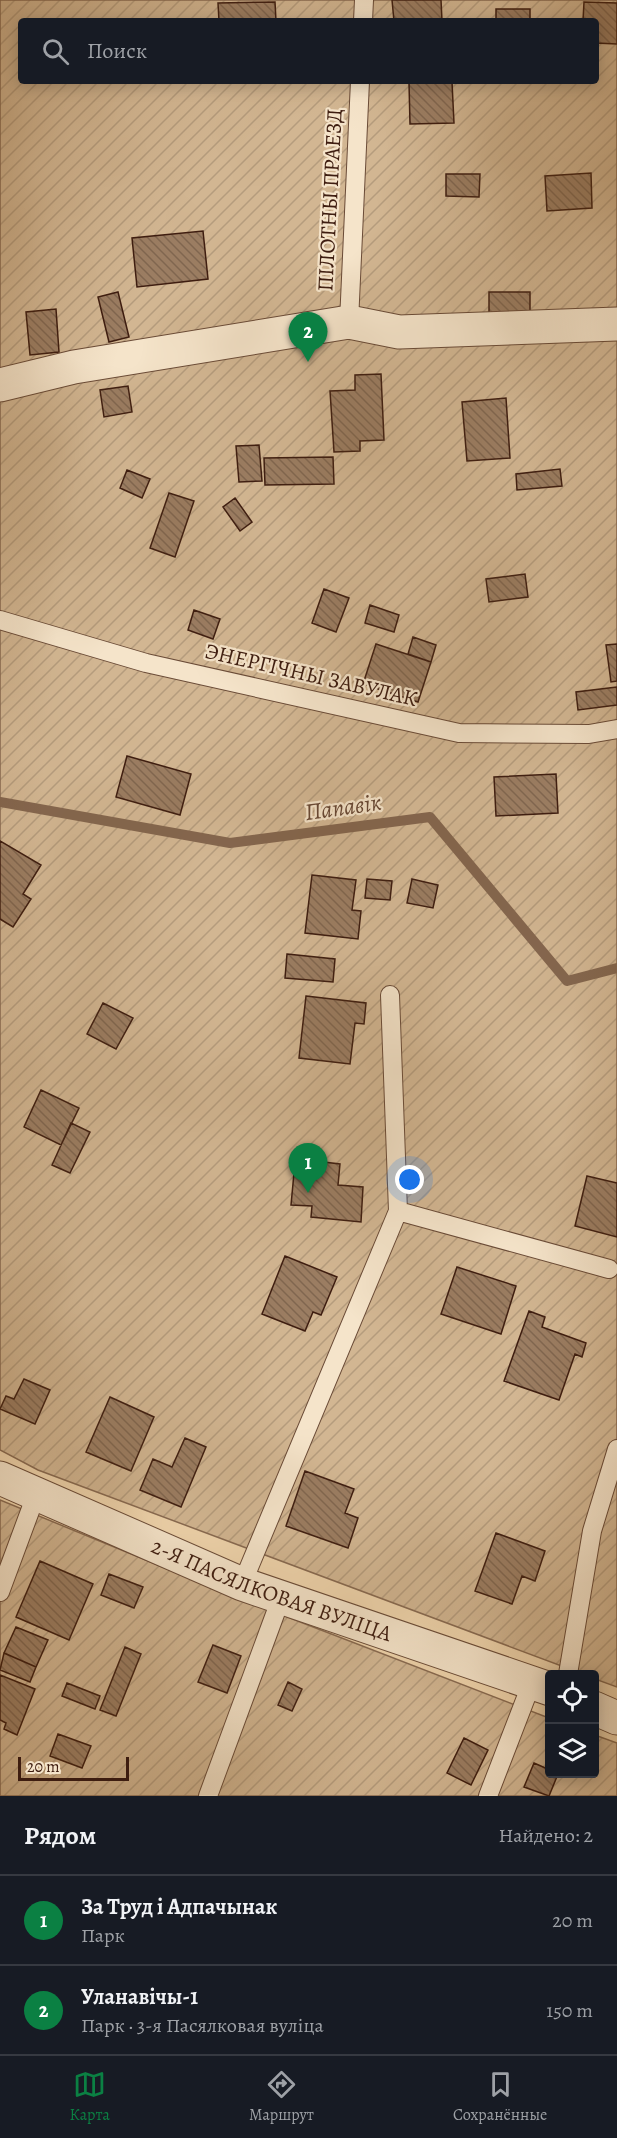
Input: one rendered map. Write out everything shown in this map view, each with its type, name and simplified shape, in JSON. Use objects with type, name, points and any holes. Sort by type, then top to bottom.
[{"type":"street","points":[[0,385],[74,367],[349,322],[399,332],[617,324]]},
{"type":"street","name":"2-Я ПАСЯЛКОВАЯ ВУЛІЦА","points":[[0,1478],[242,1584],[541,1685]]},
{"type":"street","points":[[599,1710],[617,1718]]},
{"type":"lane","points":[[363,18],[364,0]]},
{"type":"lane","name":"ПІЛОТНЫ ПРАЕЗД","points":[[349,322],[360,84]]},
{"type":"lane","name":"ЭНЕРГІЧНЫ ЗАВУЛАК","points":[[0,620],[146,663],[459,733],[589,734],[617,729]]},
{"type":"lane","points":[[242,1584],[398,1211],[390,995]]},
{"type":"lane","points":[[398,1211],[609,1269]]},
{"type":"lane","points":[[569,1670],[592,1531],[617,1449]]},
{"type":"lane","points":[[0,1592],[36,1495]]},
{"type":"lane","points":[[208,1796],[281,1598]]},
{"type":"lane","points":[[488,1796],[541,1685]]},
{"type":"shaded area","points":[[0,0],[617,0],[617,1687],[599,1680],[599,1670],[572,1670],[38,1470],[0,1450]]},
{"type":"shaded area","points":[[0,1500],[238,1598],[545,1716],[545,1778],[599,1778],[599,1736],[617,1743],[617,1796],[0,1796]]},
{"type":"building","points":[[392,0],[441,0],[442,18],[394,18]]},
{"type":"building","points":[[275,2],[276,18],[219,18],[218,3]]},
{"type":"building","points":[[584,2],[617,3],[617,44],[599,43],[599,18],[583,18]]},
{"type":"building","points":[[496,9],[530,9],[530,18],[496,18]]},
{"type":"building","points":[[409,84],[452,84],[454,123],[410,124]]},
{"type":"building","points":[[591,173],[592,208],[547,211],[545,176]]},
{"type":"building","points":[[446,174],[480,174],[479,197],[446,196]]},
{"type":"building","points":[[203,231],[208,279],[137,287],[132,238]]},
{"type":"building","points":[[118,292],[129,337],[109,342],[98,297]]},
{"type":"building","points":[[489,292],[530,292],[530,317],[489,317]]},
{"type":"building","points":[[56,309],[59,352],[30,355],[26,312]]},
{"type":"building","points":[[381,374],[384,440],[360,441],[360,451],[334,452],[330,391],[355,390],[355,375]]},
{"type":"building","points":[[128,386],[132,412],[104,417],[100,390]]},
{"type":"building","points":[[506,398],[510,458],[467,461],[462,402]]},
{"type":"building","points":[[259,445],[262,481],[239,482],[236,446]]},
{"type":"building","points":[[333,457],[334,484],[265,485],[264,458]]},
{"type":"building","points":[[560,469],[562,486],[517,490],[516,474]]},
{"type":"building","points":[[127,470],[150,479],[142,498],[120,488]]},
{"type":"building","points":[[169,493],[194,501],[175,557],[150,548]]},
{"type":"building","points":[[235,498],[252,522],[240,531],[223,507]]},
{"type":"building","points":[[525,574],[528,597],[489,602],[486,579]]},
{"type":"building","points":[[324,589],[349,598],[336,632],[312,623]]},
{"type":"building","points":[[370,605],[399,615],[394,632],[365,623]]},
{"type":"building","points":[[194,610],[220,619],[213,639],[188,630]]},
{"type":"building","points":[[413,637],[436,645],[431,662],[408,654]]},
{"type":"building","points":[[376,644],[431,662],[418,702],[363,684]]},
{"type":"building","points":[[617,644],[617,681],[611,682],[606,645]]},
{"type":"building","points":[[617,687],[617,705],[578,710],[576,692]]},
{"type":"building","points":[[127,756],[191,774],[180,815],[116,797]]},
{"type":"building","points":[[556,774],[558,813],[496,816],[494,777]]},
{"type":"building","points":[[0,841],[41,865],[23,894],[31,899],[13,927],[0,919]]},
{"type":"building","points":[[312,875],[356,880],[352,910],[361,911],[358,939],[305,933]]},
{"type":"building","points":[[367,879],[392,881],[390,900],[365,898]]},
{"type":"building","points":[[412,879],[438,885],[433,908],[407,903]]},
{"type":"building","points":[[287,954],[335,959],[333,982],[285,978]]},
{"type":"building","points":[[306,996],[366,1003],[364,1024],[355,1023],[350,1064],[299,1058]]},
{"type":"building","points":[[103,1003],[133,1018],[116,1049],[87,1034]]},
{"type":"building","points":[[41,1090],[79,1108],[61,1145],[24,1127]]},
{"type":"building","points":[[71,1123],[90,1132],[70,1173],[52,1165]]},
{"type":"building","points":[[315,1161],[340,1164],[338,1185],[363,1187],[361,1222],[311,1217],[312,1206],[291,1205],[294,1173],[313,1174]]},
{"type":"building","points":[[587,1176],[617,1183],[617,1237],[575,1226]]},
{"type":"building","points":[[285,1256],[337,1277],[321,1315],[313,1312],[305,1331],[262,1314]]},
{"type":"building","points":[[457,1267],[516,1286],[501,1334],[441,1314]]},
{"type":"building","points":[[529,1311],[545,1317],[542,1327],[586,1343],[582,1357],[575,1354],[559,1400],[504,1381]]},
{"type":"building","points":[[24,1379],[50,1390],[35,1424],[0,1409],[6,1396],[14,1399]]},
{"type":"building","points":[[110,1397],[154,1417],[131,1471],[86,1452]]},
{"type":"building","points":[[185,1438],[206,1447],[181,1507],[140,1490],[153,1459],[172,1467]]},
{"type":"building","points":[[305,1471],[354,1489],[345,1513],[358,1518],[348,1548],[286,1526]]},
{"type":"building","points":[[496,1533],[545,1551],[535,1581],[522,1576],[512,1604],[475,1591]]},
{"type":"building","points":[[40,1561],[93,1584],[69,1640],[16,1617]]},
{"type":"building","points":[[109,1574],[143,1587],[134,1608],[101,1595]]},
{"type":"building","points":[[16,1627],[48,1640],[36,1667],[4,1653]]},
{"type":"building","points":[[213,1645],[241,1656],[227,1693],[198,1682]]},
{"type":"building","points":[[125,1647],[141,1654],[116,1716],[100,1710]]},
{"type":"building","points":[[4,1653],[36,1667],[30,1682],[0,1670]]},
{"type":"building","points":[[0,1675],[35,1689],[17,1735],[4,1729],[6,1723],[0,1720]]},
{"type":"building","points":[[288,1682],[302,1689],[292,1711],[278,1705]]},
{"type":"building","points":[[67,1683],[100,1696],[95,1709],[62,1696]]},
{"type":"building","points":[[58,1734],[91,1746],[82,1768],[50,1756]]},
{"type":"building","points":[[464,1738],[488,1750],[471,1785],[447,1773]]},
{"type":"building","points":[[534,1763],[545,1768],[545,1778],[556,1778],[549,1796],[524,1787]]},
{"type":"waterway","name":"Папавік","points":[[0,802],[230,843],[430,817],[567,981],[617,968]]},
{"type":"place","name":"Уланавічы-1","points":[[308,362]]},
{"type":"place","name":"За Труд і Адпачынак","points":[[308,1193]]}]
